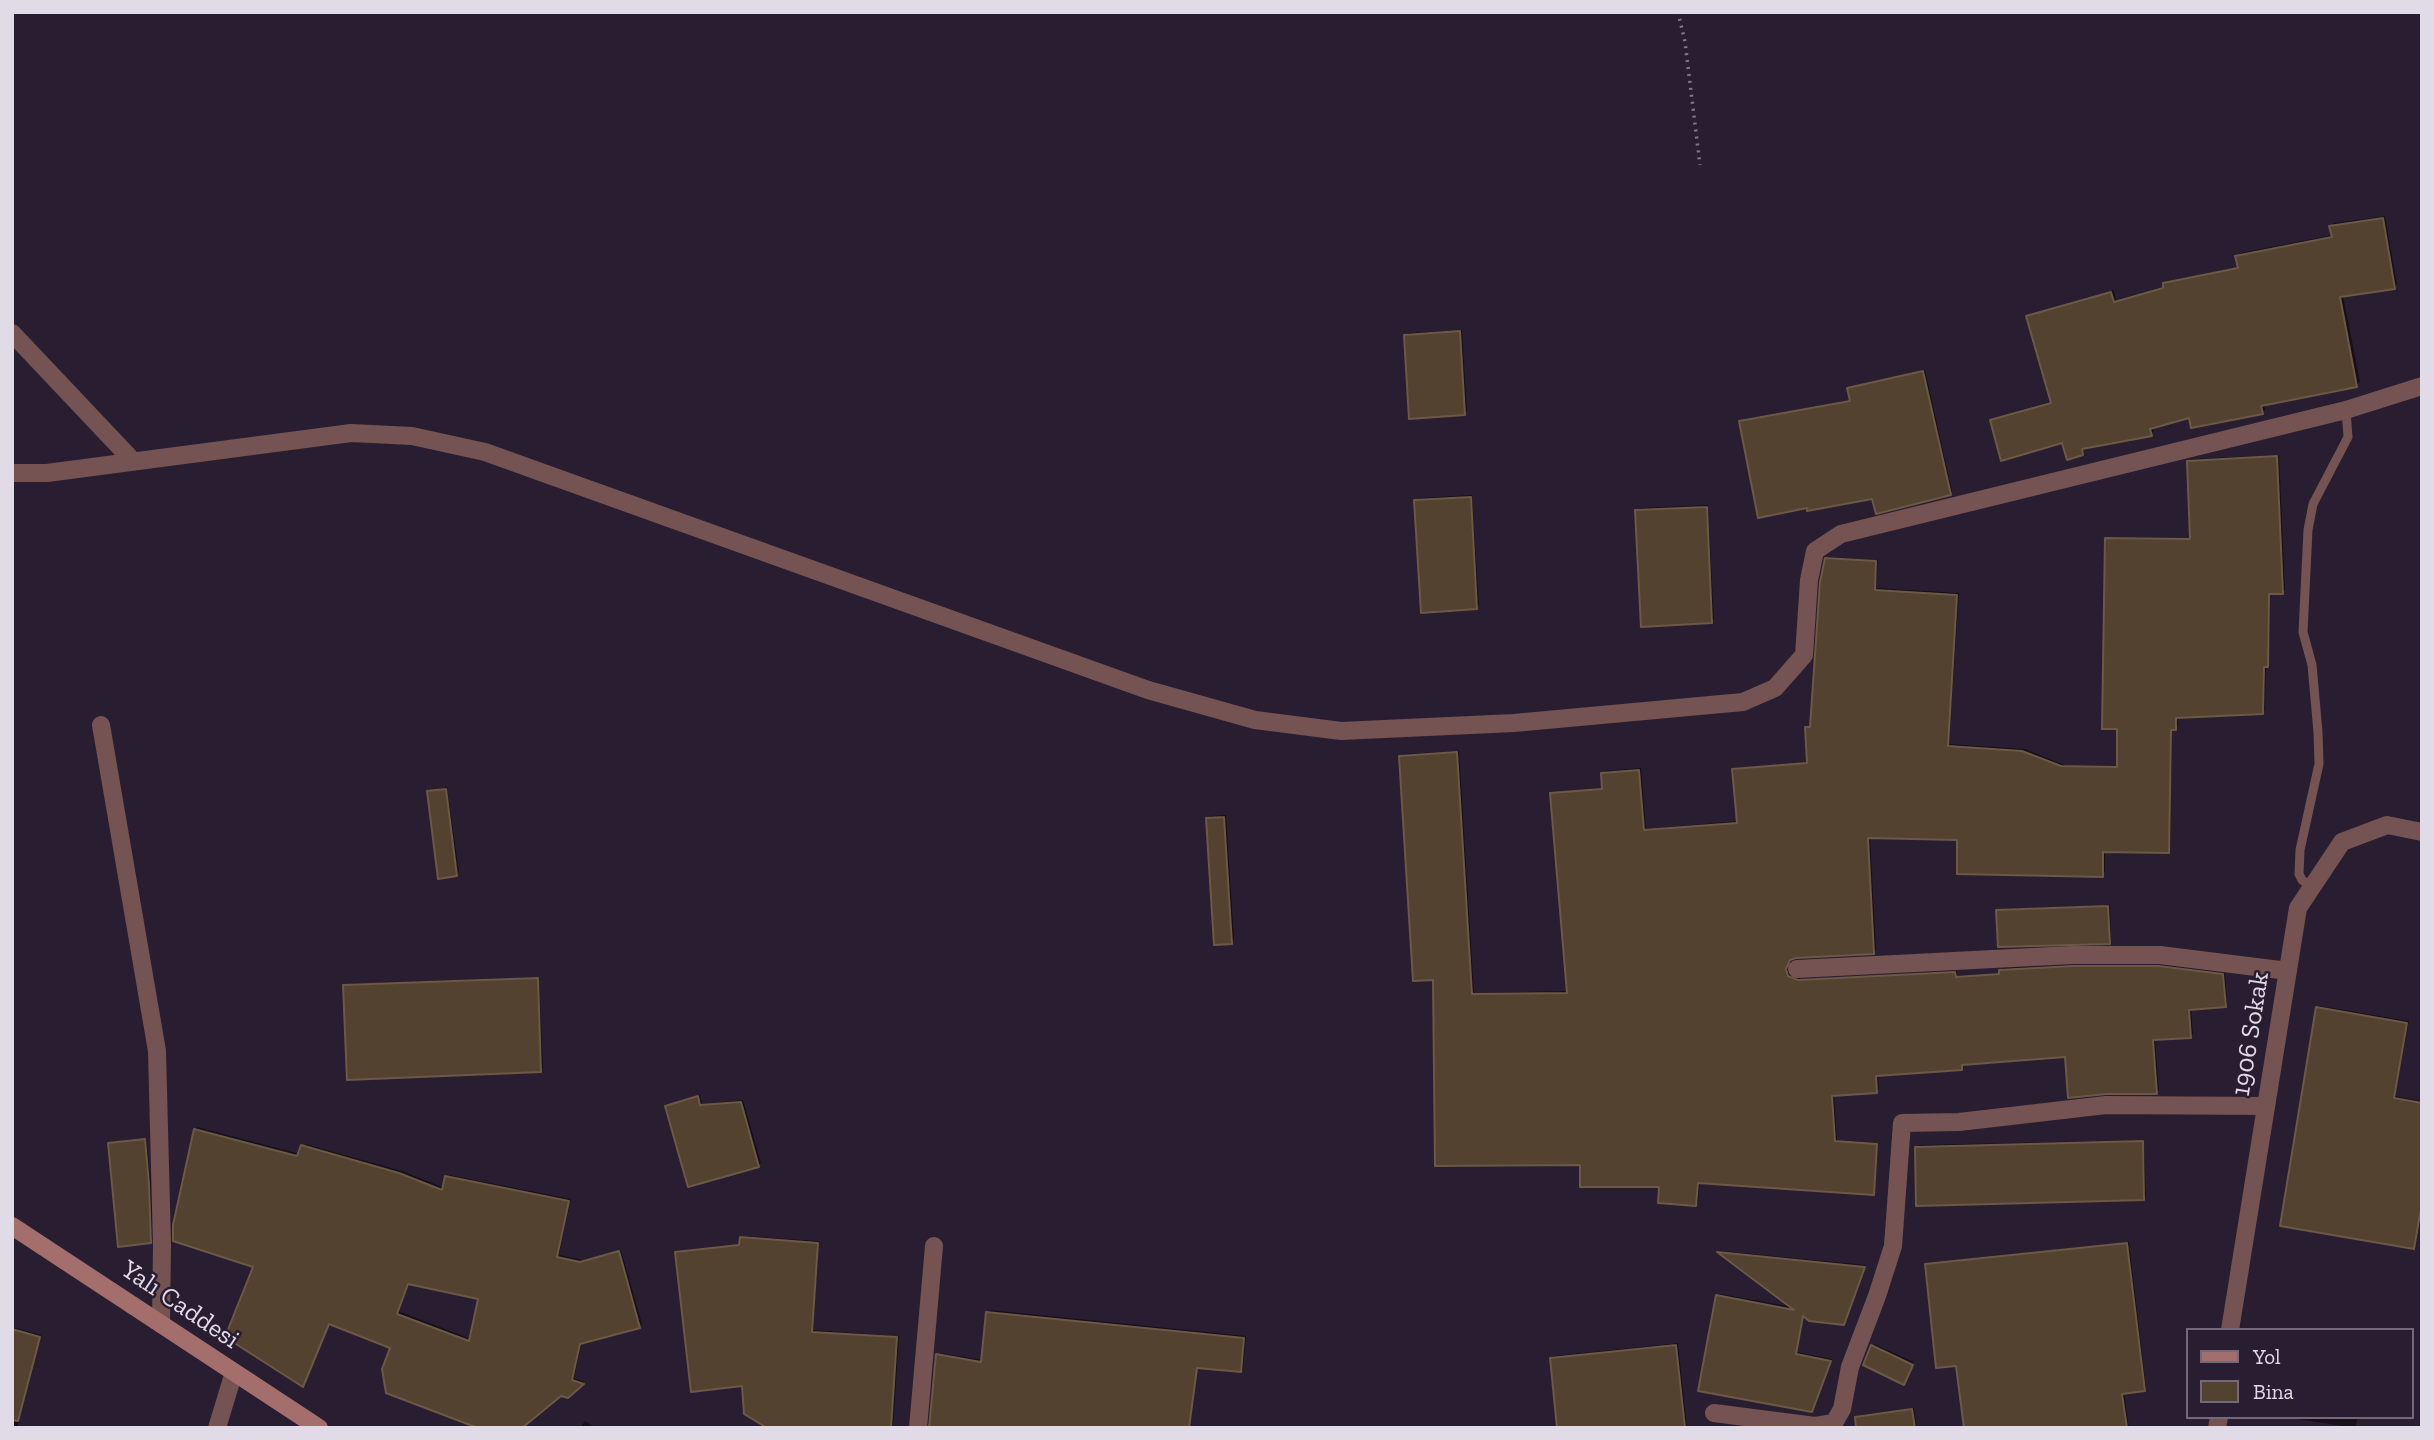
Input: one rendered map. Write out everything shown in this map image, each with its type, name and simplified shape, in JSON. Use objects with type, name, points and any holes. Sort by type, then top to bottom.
[{"type":"street","points":[[12,333],[133,461]]},
{"type":"street","points":[[12,473],[47,473],[351,432],[412,436],[485,452],[1148,690],[1255,720],[1341,731],[1514,723],[1743,702],[1774,688],[1804,655],[1809,580],[1815,551],[1841,534],[2346,410],[2422,386]]},
{"type":"street","points":[[101,725],[157,1051],[162,1245],[161,1324]]},
{"type":"street","name":"1906 Sokak","points":[[2230,1328],[2298,908],[2342,842],[2387,825],[2422,832]]},
{"type":"street","points":[[1797,969],[2085,955],[2160,955],[2288,971]]},
{"type":"street","points":[[1714,1413],[1815,1426],[1834,1423],[1842,1409],[1850,1367],[1893,1245],[1902,1123],[1958,1122],[2106,1105],[2266,1106]]},
{"type":"street","name":"Yalı Caddesi","points":[[12,1226],[319,1428]]},
{"type":"street","points":[[918,1428],[933,1246]]},
{"type":"street","points":[[217,1428],[234,1372]]},
{"type":"lane","points":[[2312,887],[2302,880],[2299,874],[2301,850],[2319,764],[2312,665],[2303,632],[2308,530],[2313,504],[2348,437],[2346,410]]},
{"type":"path","points":[[1678,12],[1685,42],[1700,165]]},
{"type":"building","points":[[2383,218],[2395,289],[2340,297],[2357,387],[2261,406],[2263,414],[2191,428],[2189,418],[2150,429],[2152,436],[2082,449],[2083,455],[2067,460],[2062,443],[2001,461],[1990,420],[2051,403],[2026,316],[2111,292],[2114,302],[2163,288],[2163,283],[2238,268],[2235,256],[2332,237],[2329,226]]},
{"type":"building","points":[[1460,331],[1465,415],[1409,419],[1404,335]]},
{"type":"building","points":[[1923,371],[1951,495],[1876,514],[1872,499],[1758,518],[1739,421],[1850,401],[1847,388]]},
{"type":"building","points":[[2277,456],[2283,594],[2269,594],[2268,667],[2264,667],[2263,714],[2176,718],[2176,730],[2171,730],[2169,853],[2103,852],[2103,877],[1957,874],[1957,840],[1868,838],[1874,954],[1796,958],[1790,960],[1786,969],[1788,976],[1798,980],[1955,972],[1956,977],[1999,974],[1999,970],[2072,966],[2159,966],[2223,974],[2226,1007],[2189,1010],[2191,1038],[2153,1040],[2157,1094],[2106,1094],[2068,1098],[2065,1057],[1962,1065],[1962,1070],[1876,1076],[1877,1093],[1832,1096],[1835,1141],[1877,1144],[1874,1195],[1698,1183],[1696,1206],[1658,1203],[1659,1187],[1580,1187],[1580,1165],[1435,1166],[1433,980],[1413,981],[1399,756],[1457,752],[1472,994],[1567,993],[1550,793],[1602,789],[1601,773],[1639,770],[1644,830],[1737,823],[1732,769],[1807,763],[1805,727],[1810,727],[1820,582],[1825,558],[1876,561],[1875,590],[1957,595],[1948,746],[2022,751],[2061,766],[2117,767],[2117,729],[2102,729],[2105,538],[2190,539],[2187,461]]},
{"type":"building","points":[[1471,497],[1477,609],[1421,613],[1414,500]]},
{"type":"building","points":[[1707,507],[1712,623],[1641,627],[1635,510]]},
{"type":"building","points":[[446,789],[457,876],[438,879],[427,791]]},
{"type":"building","points":[[1224,817],[1232,944],[1214,945],[1206,818]]},
{"type":"building","points":[[2108,906],[2110,944],[1998,947],[1996,910]]},
{"type":"building","points":[[538,978],[541,1072],[347,1080],[343,985]]},
{"type":"building","points":[[2316,1007],[2407,1023],[2394,1098],[2422,1103],[2422,1203],[2414,1249],[2280,1226]]},
{"type":"building","points":[[698,1096],[700,1105],[741,1102],[759,1167],[688,1187],[665,1106]]},
{"type":"building","points":[[194,1129],[297,1156],[301,1145],[399,1173],[442,1190],[445,1176],[569,1201],[557,1257],[580,1262],[619,1251],[640,1328],[580,1344],[572,1380],[584,1384],[568,1398],[561,1396],[522,1428],[478,1428],[386,1393],[382,1369],[390,1348],[329,1324],[303,1387],[225,1337],[253,1267],[173,1241],[173,1225]],"holes":[[[408,1284],[478,1299],[469,1341],[397,1314]]]},
{"type":"building","points":[[145,1139],[151,1243],[118,1247],[108,1143]]},
{"type":"building","points":[[2143,1141],[2144,1200],[1916,1206],[1915,1147]]},
{"type":"building","points":[[740,1237],[818,1243],[812,1332],[897,1337],[891,1428],[767,1428],[744,1414],[742,1386],[691,1392],[675,1252],[739,1245]]},
{"type":"building","points":[[2127,1243],[2145,1391],[2122,1394],[2127,1428],[1964,1428],[1956,1366],[1936,1368],[1925,1264]]},
{"type":"building","points":[[1717,1252],[1865,1267],[1844,1325],[1809,1321],[1803,1316],[1796,1354],[1831,1361],[1812,1412],[1698,1391],[1716,1295],[1794,1310]]},
{"type":"building","points":[[986,1312],[1244,1338],[1241,1372],[1197,1368],[1189,1428],[929,1428],[936,1354],[981,1362]]},
{"type":"building","points":[[12,1329],[40,1337],[18,1421],[12,1420]]},
{"type":"building","points":[[1676,1345],[1685,1428],[1557,1428],[1550,1358]]},
{"type":"building","points":[[1871,1345],[1913,1365],[1904,1385],[1863,1365]]},
{"type":"building","points":[[1912,1409],[1915,1428],[1856,1428],[1855,1417]]}]
